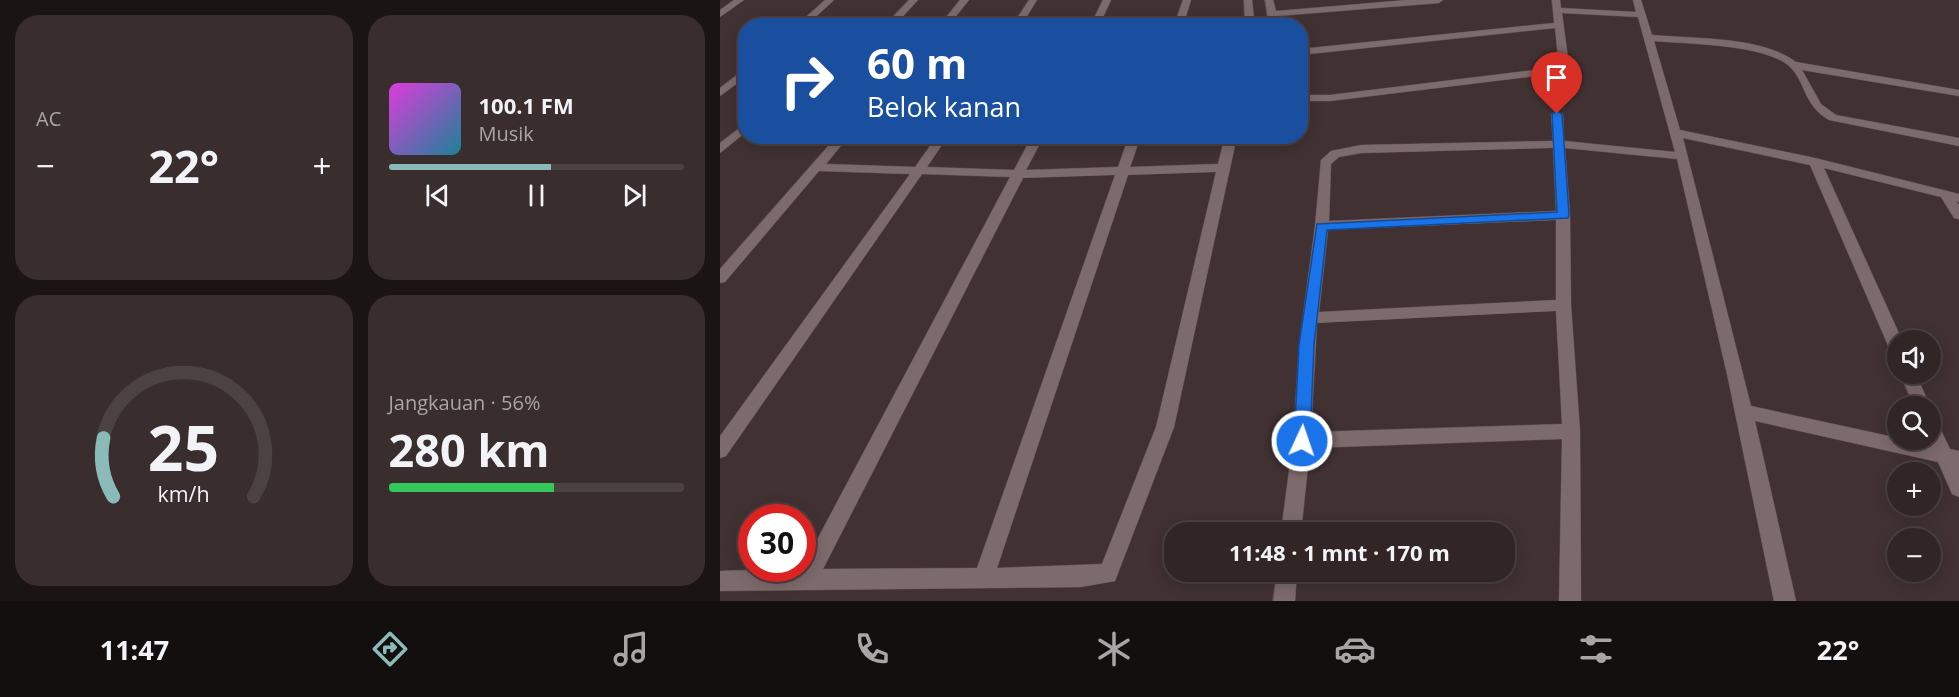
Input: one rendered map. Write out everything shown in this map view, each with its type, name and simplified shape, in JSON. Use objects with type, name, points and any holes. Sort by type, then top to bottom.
[{"type":"street","points":[[720,14],[740,0]]},
{"type":"street","points":[[809,18],[830,0]]},
{"type":"street","points":[[896,18],[914,0]]},
{"type":"street","points":[[950,18],[965,0]]},
{"type":"street","points":[[1021,18],[1032,0]]},
{"type":"street","points":[[1098,18],[1107,0]]},
{"type":"street","points":[[1181,18],[1187,0]]},
{"type":"street","points":[[1248,0],[1249,18]]},
{"type":"street","points":[[1269,0],[1273,18]]},
{"type":"street","points":[[1272,14],[1439,0]]},
{"type":"street","points":[[1568,96],[1556,5],[1639,7],[1677,134],[1745,412],[1785,601]]},
{"type":"street","points":[[1308,51],[1558,26]]},
{"type":"street","points":[[1648,38],[1767,50],[1793,65],[1959,93]]},
{"type":"street","points":[[1793,65],[1819,111],[1833,118],[1959,142]]},
{"type":"street","points":[[1308,98],[1330,98],[1564,69]]},
{"type":"street","points":[[720,93],[738,78]]},
{"type":"street","points":[[1557,114],[1563,215],[1563,305],[1571,431],[1570,601]]},
{"type":"street","points":[[720,149],[738,133]]},
{"type":"street","points":[[1677,134],[1815,162],[1959,198]]},
{"type":"street","points":[[720,278],[837,144]]},
{"type":"street","points":[[720,450],[938,144]]},
{"type":"street","points":[[816,563],[1034,144]]},
{"type":"street","points":[[983,579],[1132,144]]},
{"type":"street","points":[[816,580],[983,579],[1081,577],[1108,574],[1165,427],[1229,144]]},
{"type":"street","points":[[1292,522],[1302,441],[1310,318],[1322,226],[1325,163],[1335,154],[1361,149],[1560,144],[1681,156]]},
{"type":"street","points":[[1815,162],[1889,330]]},
{"type":"street","points":[[816,167],[1019,174],[1223,168]]},
{"type":"street","points":[[1945,194],[1959,215]]},
{"type":"street","points":[[1322,226],[1563,215]]},
{"type":"street","points":[[1310,318],[1563,305]]},
{"type":"street","points":[[1745,412],[1952,458]]},
{"type":"street","points":[[1302,441],[1571,431]]},
{"type":"street","points":[[1941,442],[1952,458],[1959,488]]},
{"type":"street","points":[[720,581],[738,581]]},
{"type":"street","points":[[1284,601],[1286,582]]},
{"type":"route","points":[[1302,441],[1307,345],[1322,226],[1563,215],[1557,114]]}]
